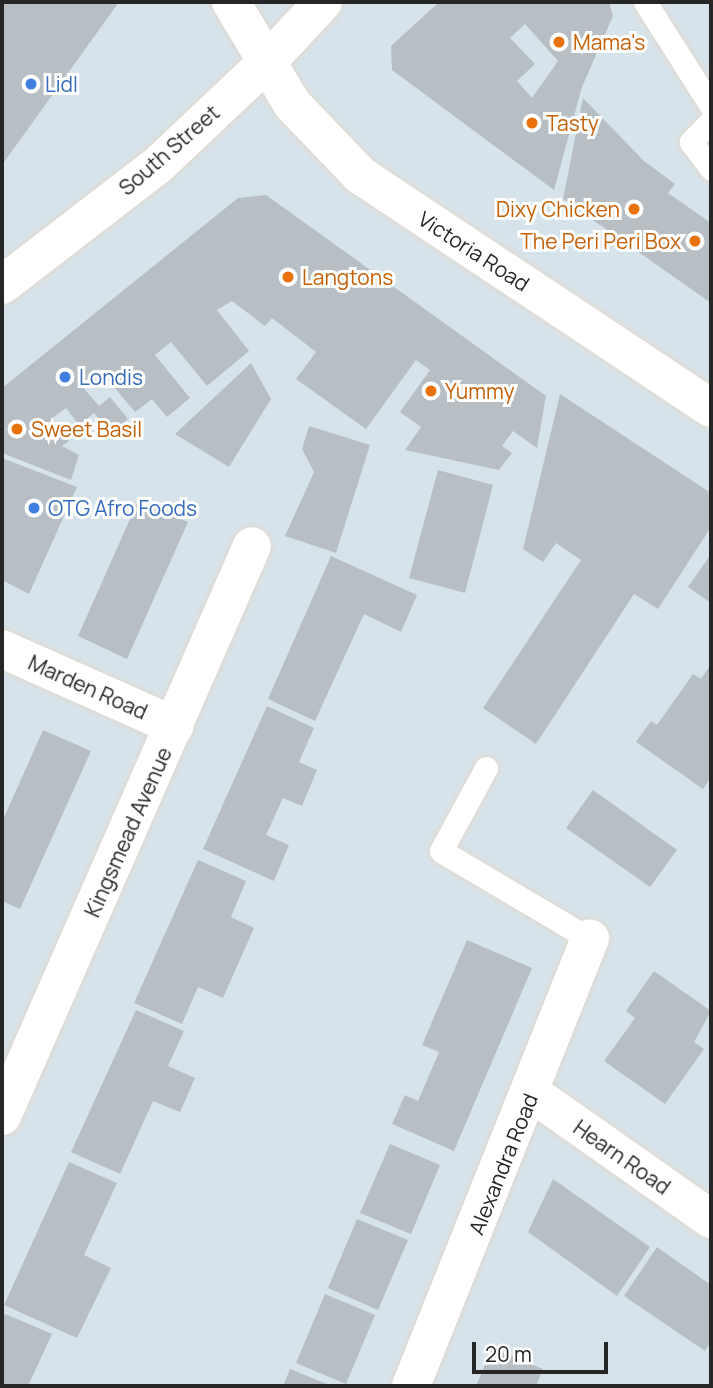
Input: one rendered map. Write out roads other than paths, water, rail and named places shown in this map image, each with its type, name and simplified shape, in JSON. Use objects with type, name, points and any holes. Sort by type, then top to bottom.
[{"type":"street","name":"Victoria Road","points":[[231,2],[292,104],[360,176],[711,408]]},
{"type":"street","name":"South Street","points":[[2,285],[158,164],[267,62],[323,2]]},
{"type":"street","name":"Kingsmead Avenue","points":[[2,1116],[252,546]]},
{"type":"street","name":"Marden Road","points":[[2,649],[175,726]]},
{"type":"street","name":"Alexandra Road","points":[[411,1386],[533,1094],[590,939]]},
{"type":"street","name":"Hearn Road","points":[[533,1094],[711,1219]]},
{"type":"lane","points":[[645,2],[711,106]]},
{"type":"lane","points":[[711,121],[691,142],[711,169]]},
{"type":"lane","points":[[486,768],[441,851],[590,939]]},
{"type":"place","name":"Mama's","points":[[559,42]]},
{"type":"place","name":"Lidl","points":[[31,84]]},
{"type":"place","name":"Tasty","points":[[532,123]]},
{"type":"place","name":"Dixy Chicken","points":[[634,209]]},
{"type":"place","name":"The Peri Peri Box","points":[[695,241]]},
{"type":"place","name":"Langtons","points":[[288,277]]},
{"type":"place","name":"Londis","points":[[65,377]]},
{"type":"place","name":"Yummy","points":[[431,391]]},
{"type":"place","name":"Sweet Basil","points":[[17,429]]},
{"type":"place","name":"OTG Afro Foods","points":[[34,508]]}]
